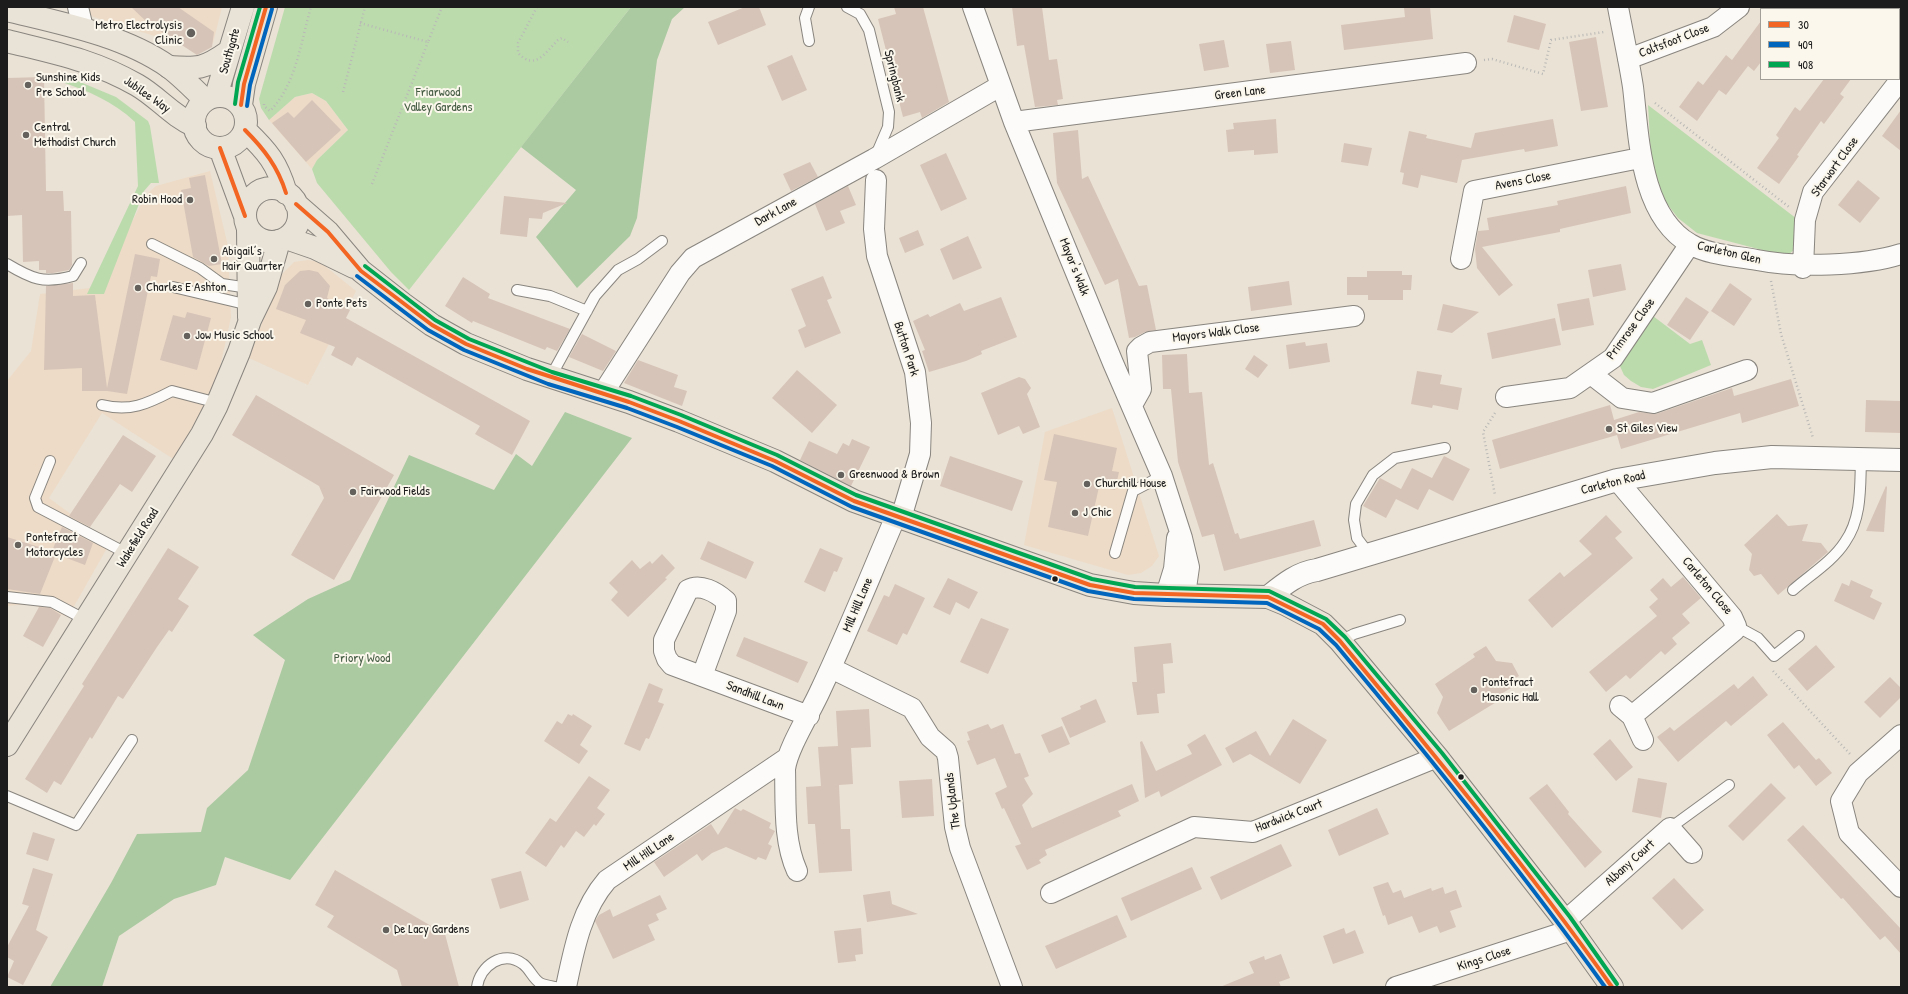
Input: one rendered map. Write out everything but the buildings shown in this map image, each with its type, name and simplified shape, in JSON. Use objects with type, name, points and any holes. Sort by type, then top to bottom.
[{"type":"main road","name":"Southgate","points":[[211,98],[224,72],[228,52],[243,7]]},
{"type":"main road","name":"Southgate","points":[[241,105],[244,84],[266,7]]},
{"type":"main road","points":[[7,10],[83,28],[135,48],[169,67],[211,98]]},
{"type":"main road","name":"Jubilee Way","points":[[7,41],[81,59],[100,66],[139,86],[182,120],[195,126]]},
{"type":"main road","points":[[169,67],[194,69],[212,64],[228,52]]},
{"type":"main road","points":[[225,96],[234,99],[241,105],[247,122],[241,138],[235,143],[220,148],[206,144],[197,133],[195,126],[196,112],[211,98],[225,96]]},
{"type":"main road","points":[[245,130],[269,154],[279,170],[298,212],[296,227],[282,240]]},
{"type":"main road","points":[[220,148],[247,222],[254,236],[261,240],[270,242],[282,240],[315,248],[361,271],[432,325],[466,344],[550,378],[603,393],[679,421],[768,458],[854,501],[1090,585],[1134,593],[1276,601],[1323,624],[1340,641],[1438,757],[1568,925],[1612,987]]},
{"type":"main road","points":[[247,222],[248,204],[255,194],[270,188],[291,198],[328,232],[361,271]]},
{"type":"main road","name":"Wakefield Road","points":[[7,745],[128,554],[202,434],[218,403],[239,352],[249,305],[247,222]]},
{"type":"main road","name":"Wakefield Road","points":[[249,305],[266,286],[282,240]]},
{"type":"street","points":[[78,7],[83,28]]},
{"type":"street","name":"Mayor's Walk","points":[[972,7],[1014,122],[1162,476],[1189,567],[1176,595]]},
{"type":"street","name":"Carleton Glen","points":[[1618,7],[1632,86],[1640,158],[1653,199],[1665,219],[1677,233],[1690,244],[1708,250],[1772,263],[1803,266],[1851,262],[1901,254]]},
{"type":"street","name":"Coltsfoot Close","points":[[1628,59],[1712,28],[1739,7]]},
{"type":"street","name":"Green Lane","points":[[1014,122],[1466,63]]},
{"type":"street","name":"Starwort Close","points":[[1803,266],[1805,220],[1813,192],[1901,79]]},
{"type":"street","name":"Dark Lane","points":[[603,393],[680,273],[693,258],[874,159],[1000,86]]},
{"type":"street","name":"Avens Close","points":[[1461,259],[1474,191],[1640,158]]},
{"type":"street","name":"Button Park","points":[[876,180],[874,229],[877,256],[915,372],[921,423],[920,454],[898,517]]},
{"type":"street","name":"Primrose Close","points":[[1506,397],[1570,388],[1613,358],[1690,244]]},
{"type":"street","name":"Mayors Walk Close","points":[[1132,405],[1141,389],[1137,352],[1141,346],[1150,342],[1354,316]]},
{"type":"street","points":[[1591,374],[1622,398],[1653,403],[1747,370]]},
{"type":"street","name":"Carleton Road","points":[[1276,601],[1288,581],[1303,572],[1317,570],[1617,480],[1715,463],[1772,457],[1901,460]]},
{"type":"street","name":"Carleton Close","points":[[1617,480],[1732,616],[1736,626],[1735,630],[1626,711],[1643,740]]},
{"type":"street","name":"Mill Hill Lane","points":[[797,871],[790,857],[787,840],[785,769],[787,758],[809,716],[898,517]]},
{"type":"street","name":"The Uplands","points":[[831,668],[912,708],[930,737],[946,751],[955,828],[960,848],[1012,987]]},
{"type":"street","name":"Sandhill Lawn","points":[[702,676],[809,716]]},
{"type":"street","points":[[1900,885],[1849,833],[1841,801],[1858,773],[1901,735]]},
{"type":"street","name":"Hardwick Court","points":[[1051,893],[1194,827],[1253,832],[1438,757]]},
{"type":"street","name":"Mill Hill Lane","points":[[566,987],[586,913],[596,892],[607,880],[787,758]]},
{"type":"street","points":[[1670,828],[1692,853]]},
{"type":"street","name":"Albany Court","points":[[1568,925],[1670,828]]},
{"type":"street","name":"Kings Close","points":[[1396,987],[1568,925]]},
{"type":"lane","points":[[809,7],[805,18],[809,41]]},
{"type":"lane","name":"Springbank","points":[[848,7],[860,14],[869,30],[889,112],[888,127],[874,159]]},
{"type":"lane","points":[[550,378],[595,296],[618,270],[638,259],[662,241]]},
{"type":"lane","points":[[152,244],[200,268],[249,305]]},
{"type":"lane","points":[[7,264],[29,277],[42,281],[57,280],[73,276],[81,263]]},
{"type":"lane","points":[[173,287],[249,305]]},
{"type":"lane","points":[[517,290],[550,296],[587,311]]},
{"type":"lane","points":[[102,405],[117,408],[135,407],[152,402],[172,391],[218,403]]},
{"type":"lane","points":[[1369,554],[1357,538],[1354,520],[1356,504],[1373,476],[1395,458],[1445,448]]},
{"type":"lane","points":[[1793,590],[1833,556],[1845,543],[1857,515],[1860,492],[1861,459]]},
{"type":"lane","points":[[50,461],[36,498],[38,507],[128,554]]},
{"type":"lane","points":[[1115,553],[1133,490],[1162,476]]},
{"type":"lane","points":[[7,597],[52,602],[86,620]]},
{"type":"lane","points":[[1340,641],[1354,634],[1400,620]]},
{"type":"lane","points":[[1736,626],[1758,638],[1774,656],[1799,636]]},
{"type":"lane","points":[[7,796],[76,825],[132,740]]},
{"type":"lane","points":[[1670,828],[1729,785]]},
{"type":"lane","points":[[477,987],[482,972],[486,966],[500,958],[513,960],[522,964],[538,985],[555,987]]},
{"type":"path","points":[[264,99],[264,106],[270,111],[276,105],[291,79],[311,7]]},
{"type":"path","points":[[342,92],[365,7]]},
{"type":"path","points":[[372,184],[442,7]]},
{"type":"path","points":[[537,7],[518,43],[518,53],[524,59],[531,61],[539,59],[558,40],[562,38],[568,42]]},
{"type":"path","points":[[360,22],[428,42]]},
{"type":"path","points":[[1466,63],[1492,59],[1543,74],[1551,40],[1622,30]]},
{"type":"path","points":[[1632,86],[1805,220]]},
{"type":"path","points":[[1772,263],[1771,284],[1781,334],[1819,458]]},
{"type":"path","points":[[1500,515],[1482,432],[1506,397]]},
{"type":"path","points":[[1772,670],[1863,770]]},
{"type":"shaded area","points":[[62,7],[222,7],[213,43],[202,51]]},
{"type":"shaded area","points":[[312,93],[326,101],[348,130],[317,160],[312,169],[269,120],[295,97]]},
{"type":"shaded area","points":[[210,171],[228,246],[231,317],[217,381],[178,462],[102,413],[49,498],[87,526],[111,541],[68,617],[29,604],[7,606],[7,381],[31,351],[40,294],[98,287],[146,195],[156,186]]},
{"type":"shaded area","points":[[308,260],[320,262],[356,291],[308,385],[249,358],[279,277],[294,262]]},
{"type":"shaded area","points":[[1112,408],[1159,556],[1152,566],[1141,573],[1128,575],[1024,545],[1045,432]]},
{"type":"green space","name":"Friarwood Valley Gardens","points":[[285,7],[631,7],[409,290],[391,272],[317,183],[312,169],[317,160],[348,130],[326,101],[312,93],[295,97],[269,120],[261,108],[259,99]]},
{"type":"green space","points":[[631,7],[685,7],[672,19],[657,60],[637,218],[630,236],[577,288],[536,237],[576,190],[521,147]]},
{"type":"green space","points":[[61,74],[116,97],[148,121],[150,126],[159,183],[151,183],[144,191],[104,294],[87,294],[138,186],[135,122],[118,108],[100,97],[59,81]]},
{"type":"green space","points":[[1648,105],[1801,222],[1798,242],[1794,250],[1785,256],[1697,233],[1678,218],[1661,196],[1651,158]]},
{"type":"green space","points":[[1653,316],[1690,344],[1702,340],[1711,365],[1653,389],[1641,387],[1631,381],[1624,375],[1619,364]]},
{"type":"green space","name":"Priory Wood","points":[[565,412],[632,438],[290,880],[225,857],[216,885],[174,899],[119,936],[102,987],[50,987],[111,883],[137,834],[201,832],[207,808],[248,770],[285,660],[253,635],[308,599],[350,580],[409,455],[494,490],[516,454],[532,466]]},
{"type":"transit line","name":"408","points":[[235,104],[238,82],[260,7]]},
{"type":"transit line","name":"30","points":[[241,105],[244,84],[266,7]]},
{"type":"transit line","name":"409","points":[[247,106],[250,85],[272,9]]},
{"type":"transit line","name":"30","points":[[245,130],[270,159],[279,175],[286,193]]},
{"type":"transit line","name":"30","points":[[220,148],[245,216]]},
{"type":"transit line","name":"30","points":[[296,204],[328,232],[361,271],[432,325],[466,344],[527,369],[629,402],[679,421],[775,461],[854,501],[1090,585],[1134,593],[1268,597],[1323,624],[1340,641],[1479,811],[1547,898],[1612,987]]},
{"type":"transit line","name":"408","points":[[365,266],[435,320],[469,339],[552,372],[631,396],[681,415],[777,455],[856,495],[1092,579],[1135,587],[1269,591],[1326,619],[1345,637],[1442,753],[1570,917],[1617,984]]},
{"type":"transit line","name":"409","points":[[357,276],[428,330],[464,350],[548,384],[627,408],[677,427],[772,466],[852,507],[1088,591],[1134,599],[1267,603],[1319,629],[1336,645],[1440,771],[1540,899],[1605,987]]},
{"type":"place","name":"Metro Electrolysis Clinic","points":[[191,33]]},
{"type":"place","name":"Sunshine Kids Pre School","points":[[28,85]]},
{"type":"place","name":"Central Methodist Church","points":[[26,135]]},
{"type":"place","name":"Robin Hood","points":[[190,200]]},
{"type":"place","name":"Abigail’s Hair Quarter","points":[[214,259]]},
{"type":"place","name":"Charles E Ashton","points":[[138,288]]},
{"type":"place","name":"Ponte Pets","points":[[308,304]]},
{"type":"place","name":"Jow Music School","points":[[187,336]]},
{"type":"place","name":"St Giles View","points":[[1609,429]]},
{"type":"place","name":"Greenwood & Brown","points":[[841,475]]},
{"type":"place","name":"Churchill House","points":[[1087,484]]},
{"type":"place","name":"Fairwood Fields","points":[[353,492]]},
{"type":"place","name":"J Chic","points":[[1075,513]]},
{"type":"place","name":"Pontefract Motorcycles","points":[[18,545]]},
{"type":"place","name":"Pontefract Masonic Hall","points":[[1474,690]]},
{"type":"place","name":"De Lacy Gardens","points":[[386,930]]}]
